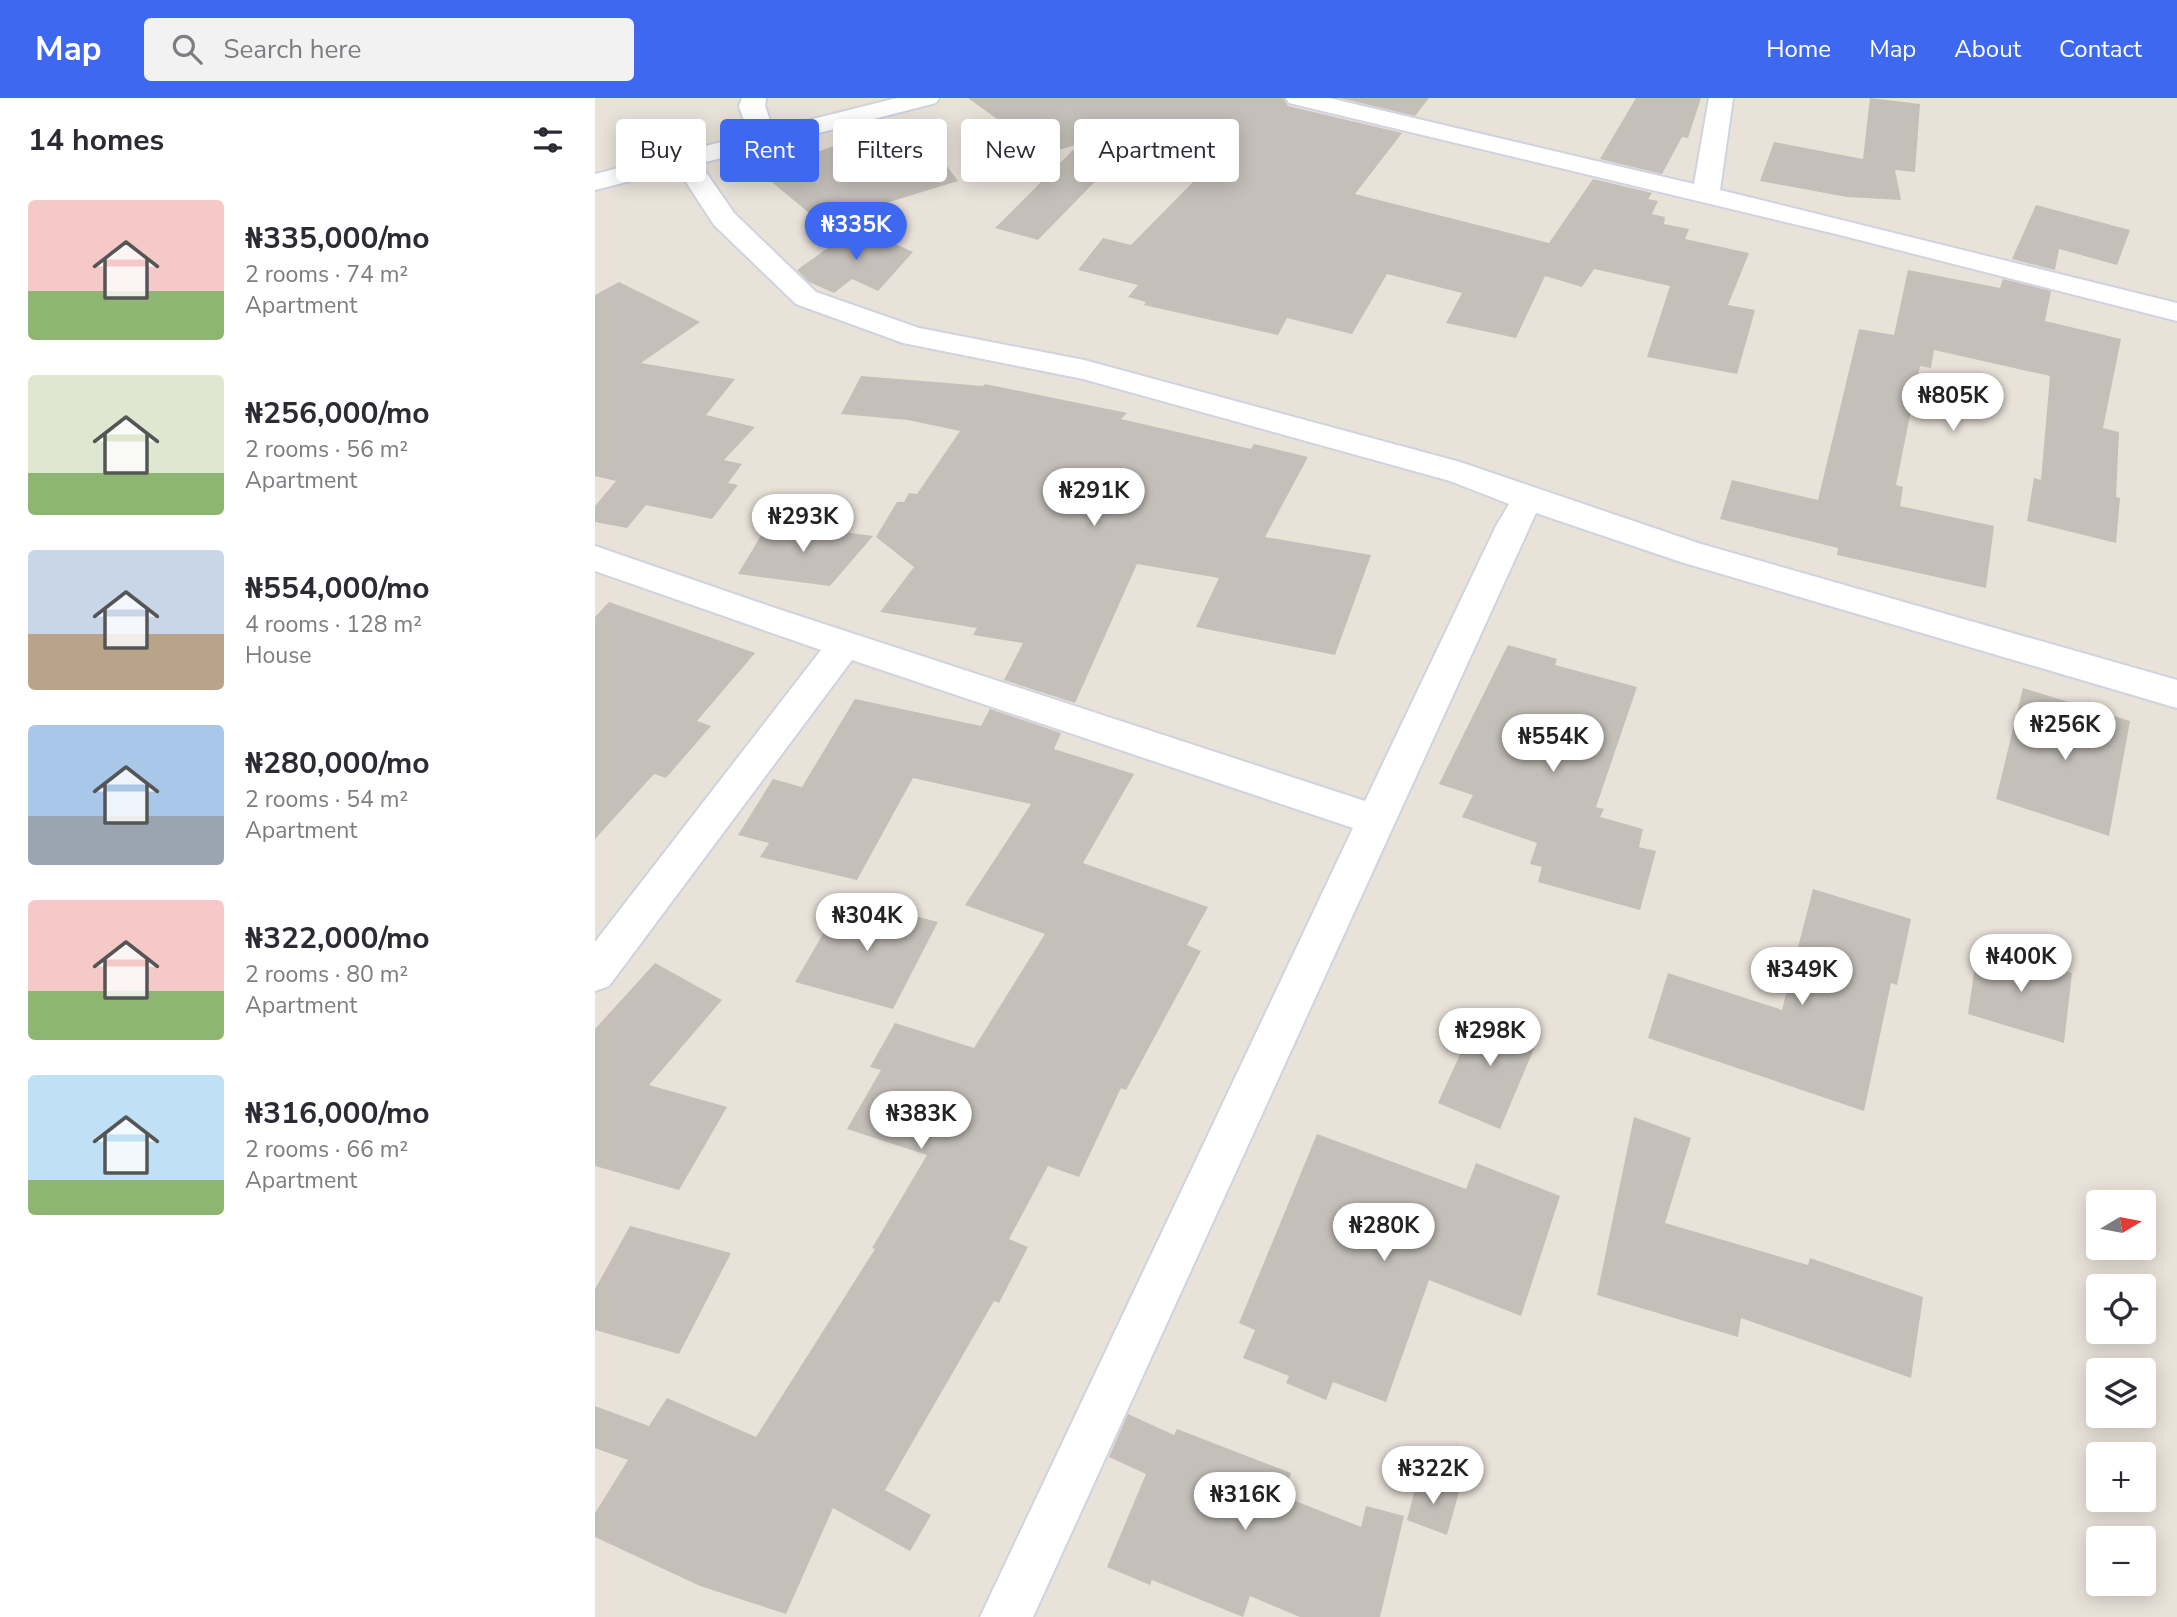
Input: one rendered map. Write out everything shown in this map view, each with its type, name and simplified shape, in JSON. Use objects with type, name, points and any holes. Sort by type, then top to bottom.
[{"type":"street","points":[[754,98],[752,106],[756,119]]},
{"type":"street","points":[[819,125],[927,98]]},
{"type":"street","points":[[1298,98],[1706,195],[2177,312]]},
{"type":"street","points":[[1706,195],[1721,98]]},
{"type":"street","points":[[595,183],[616,179]]},
{"type":"street","points":[[698,182],[725,219],[806,298],[913,336],[1084,370],[1460,473],[1528,499],[1693,554],[2177,694]]},
{"type":"street","points":[[1006,1617],[1512,526],[1528,499]]},
{"type":"street","points":[[595,558],[1376,820]]},
{"type":"street","points":[[595,973],[845,644]]},
{"type":"building","points":[[968,98],[1283,98],[1288,106],[1402,133],[1355,194],[1549,243],[1593,179],[1652,193],[1648,199],[1658,201],[1652,214],[1665,217],[1664,224],[1689,229],[1685,239],[1749,253],[1728,305],[1755,310],[1737,374],[1647,357],[1670,286],[1594,269],[1582,287],[1545,276],[1516,338],[1446,323],[1462,293],[1387,274],[1352,334],[1287,318],[1278,335],[1144,305],[1146,302],[1128,297],[1138,285],[1078,270],[1103,238],[1131,245],[1193,182],[1239,182],[1239,119],[1074,119],[1074,145],[1060,150],[1060,119],[997,119]]},
{"type":"building","points":[[1340,98],[1429,98],[1415,116]]},
{"type":"building","points":[[1636,98],[1701,98],[1688,138],[1682,137],[1662,174],[1600,159]]},
{"type":"building","points":[[1870,98],[1920,104],[1915,172],[1895,170],[1901,200],[1847,197],[1760,181],[1774,142],[1863,159]]},
{"type":"building","points":[[833,146],[833,182],[947,182],[947,166],[958,181],[821,223],[772,182],[819,182],[819,151]]},
{"type":"building","points":[[1074,149],[1074,182],[1095,182],[1038,240],[995,228],[1041,182],[1060,182],[1060,163]]},
{"type":"building","points":[[2036,205],[2130,230],[2117,265],[2059,249],[2055,270],[2012,259]]},
{"type":"building","points":[[857,227],[913,252],[878,291],[852,279],[834,293],[809,282],[797,270]]},
{"type":"building","points":[[1908,270],[2000,288],[2003,279],[2051,291],[2045,321],[2121,339],[2103,428],[2119,432],[2116,497],[2120,498],[2116,543],[2027,521],[2034,478],[2041,480],[2050,376],[1934,350],[1931,368],[1920,366],[1896,485],[1903,487],[1900,506],[1994,526],[1986,588],[1837,555],[1838,548],[1720,519],[1732,480],[1818,500],[1859,329],[1894,335]]},
{"type":"building","points":[[619,282],[700,322],[641,363],[735,379],[706,415],[755,427],[724,460],[742,464],[728,483],[738,485],[712,519],[646,505],[627,528],[595,522],[595,506],[616,481],[595,476],[595,295]]},
{"type":"building","points":[[861,376],[983,386],[985,384],[1127,413],[1121,419],[1251,449],[1254,444],[1308,457],[1265,537],[1371,555],[1335,655],[1196,627],[1219,578],[1137,564],[1075,703],[1004,680],[1023,643],[973,635],[977,628],[880,612],[914,567],[876,537],[897,502],[904,502],[909,493],[917,494],[960,431],[908,420],[841,414]]},
{"type":"building","points":[[769,522],[873,536],[830,586],[738,574]]},
{"type":"building","points":[[609,602],[755,653],[697,721],[711,726],[666,778],[654,774],[595,839],[595,617]]},
{"type":"building","points":[[1508,645],[1557,659],[1555,665],[1637,687],[1596,807],[1604,809],[1600,817],[1643,829],[1639,847],[1656,851],[1640,910],[1538,882],[1542,867],[1530,864],[1537,843],[1462,817],[1473,795],[1439,784]]},
{"type":"building","points":[[2023,688],[2130,721],[2109,836],[1996,799]]},
{"type":"building","points":[[855,699],[981,726],[990,709],[1061,733],[1054,749],[1134,774],[1083,863],[1208,907],[1187,945],[1201,951],[1126,1090],[1121,1088],[1079,1177],[1048,1166],[1009,1239],[1028,1247],[999,1303],[994,1301],[885,1490],[931,1515],[910,1551],[833,1508],[786,1614],[700,1586],[595,1537],[595,1513],[628,1460],[595,1448],[595,1406],[649,1426],[667,1398],[756,1437],[875,1249],[872,1248],[927,1155],[847,1129],[881,1070],[870,1067],[895,1023],[974,1048],[1045,934],[965,905],[1031,804],[913,778],[857,880],[760,857],[769,843],[738,835],[773,779],[802,787]]},
{"type":"building","points":[[1813,889],[1911,919],[1897,985],[1891,983],[1864,1111],[1648,1038],[1668,973],[1782,1010]]},
{"type":"building","points":[[844,898],[938,922],[893,1009],[795,982]]},
{"type":"building","points":[[1978,946],[2072,973],[2064,1043],[1968,1014]]},
{"type":"building","points":[[655,963],[722,1000],[649,1085],[727,1107],[679,1190],[595,1166],[595,1029]]},
{"type":"building","points":[[1481,1008],[1541,1032],[1500,1129],[1438,1103]]},
{"type":"building","points":[[1634,1117],[1691,1138],[1665,1223],[1808,1265],[1810,1258],[1923,1297],[1911,1378],[1741,1318],[1738,1337],[1597,1295]]},
{"type":"building","points":[[1317,1134],[1466,1189],[1476,1163],[1560,1196],[1521,1316],[1429,1280],[1386,1402],[1333,1382],[1326,1400],[1286,1383],[1289,1376],[1243,1358],[1255,1330],[1239,1323]]},
{"type":"building","points":[[630,1226],[731,1253],[679,1354],[595,1330],[595,1289]]},
{"type":"building","points":[[1128,1414],[1174,1435],[1177,1429],[1291,1473],[1283,1496],[1361,1527],[1366,1506],[1404,1516],[1380,1617],[1300,1617],[1250,1596],[1243,1617],[1152,1580],[1150,1585],[1107,1567],[1146,1474],[1109,1457]]},
{"type":"building","points":[[1418,1478],[1459,1492],[1447,1535],[1407,1520]]}]
